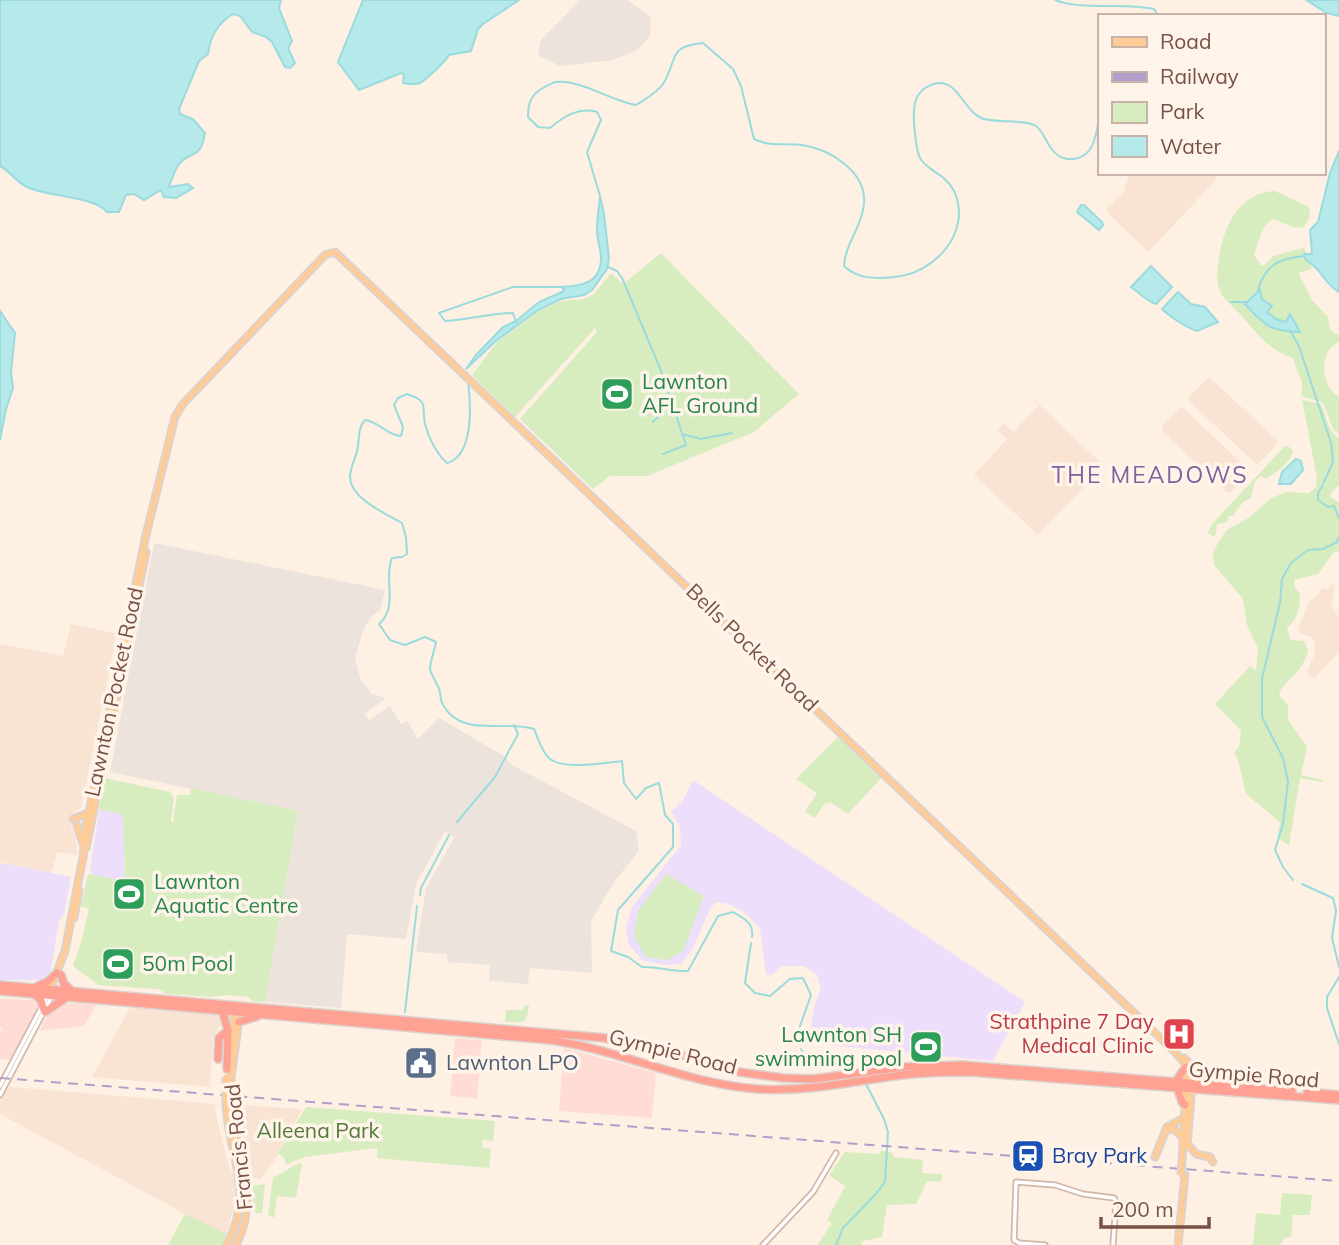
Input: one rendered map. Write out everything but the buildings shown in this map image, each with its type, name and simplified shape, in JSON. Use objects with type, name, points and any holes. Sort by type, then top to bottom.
[{"type":"highway","points":[[60,971],[70,994],[44,1010],[34,991],[60,971]]},
{"type":"highway","name":"Gympie Road","points":[[0,985],[34,991]]},
{"type":"highway","name":"Gympie Road","points":[[0,991],[52,992],[222,1010],[238,1008],[269,1015],[550,1040],[705,1081],[749,1088],[794,1090],[869,1076],[970,1072],[1339,1097]]},
{"type":"highway","name":"Gympie Road","points":[[70,994],[606,1036],[655,1046],[761,1076],[856,1078]]},
{"type":"highway","points":[[222,1010],[228,1030],[228,1074]]},
{"type":"highway","points":[[239,1022],[269,1015]]},
{"type":"highway","points":[[218,1059],[219,1038],[228,1030]]},
{"type":"highway","points":[[604,1053],[602,1044],[606,1036]]},
{"type":"highway","points":[[1185,1105],[1176,1084],[1189,1066],[1209,1084]]},
{"type":"highway","name":"Gympie Road","points":[[1189,1085],[1209,1084],[1339,1097]]},
{"type":"main road","name":"Bells Pocket Road","points":[[332,251],[339,254],[1189,1066]]},
{"type":"main road","name":"Lawnton Pocket Road","points":[[83,858],[89,813],[149,527],[176,413],[332,251]]},
{"type":"main road","name":"Lawnton Pocket Road","points":[[52,992],[60,971],[77,901],[83,858],[135,612],[149,527]]},
{"type":"main road","points":[[83,844],[75,822],[89,813]]},
{"type":"main road","name":"Francis Road","points":[[228,1074],[239,1022],[238,1008]]},
{"type":"main road","name":"Francis Road","points":[[228,1245],[238,1220],[242,1196],[228,1131],[228,1074],[238,1008]]},
{"type":"main road","points":[[1178,1245],[1189,1066]]},
{"type":"main road","points":[[1185,1141],[1184,1118],[1189,1085]]},
{"type":"main road","name":"Francis Road","points":[[228,1105],[249,1200],[246,1223],[236,1245]]},
{"type":"main road","points":[[1155,1157],[1166,1130],[1184,1118]]},
{"type":"main road","points":[[1166,1130],[1174,1129],[1194,1153],[1209,1157],[1213,1162]]},
{"type":"street","points":[[0,1095],[52,992]]},
{"type":"street","points":[[0,1086],[44,1010]]},
{"type":"street","points":[[763,1245],[813,1192],[836,1153]]},
{"type":"street","points":[[1045,1245],[1019,1243],[1012,1235],[1016,1182],[1055,1185],[1083,1194],[1114,1198],[1114,1244]]},
{"type":"shaded area","points":[[580,0],[628,0],[651,18],[650,36],[636,51],[612,60],[560,66],[538,55],[541,40]]},
{"type":"shaded area","points":[[1128,175],[1216,175],[1217,179],[1148,252],[1108,213],[1107,208],[1124,192]]},
{"type":"shaded area","points":[[1209,377],[1277,440],[1277,444],[1258,464],[1189,401],[1189,397]]},
{"type":"shaded area","points":[[1028,394],[1104,466],[1038,535],[974,475],[1007,439],[997,430],[1004,423],[1014,432],[1038,406]]},
{"type":"shaded area","points":[[1179,408],[1183,408],[1249,470],[1231,492],[1227,492],[1162,431],[1162,426]]},
{"type":"shaded area","points":[[154,543],[385,590],[380,610],[371,617],[363,631],[355,658],[360,678],[372,694],[386,698],[364,714],[369,720],[390,706],[401,724],[407,721],[418,739],[439,718],[504,756],[512,765],[636,831],[639,851],[614,882],[591,921],[592,973],[530,968],[528,984],[489,981],[490,965],[447,962],[447,954],[416,952],[426,888],[454,838],[445,831],[416,884],[406,939],[347,934],[341,1008],[265,1002],[298,811],[110,772]]},
{"type":"shaded area","points":[[1332,582],[1335,586],[1331,603],[1339,620],[1339,651],[1314,679],[1307,672],[1314,656],[1315,645],[1312,637],[1299,633],[1299,626],[1309,602],[1318,596],[1322,588],[1328,589]]},
{"type":"shaded area","points":[[71,624],[117,634],[81,808],[73,813],[71,828],[74,830],[78,855],[57,852],[51,873],[0,862],[0,644],[63,656]]},
{"type":"shaded area","points":[[693,780],[1025,1002],[992,1061],[818,1044],[811,1026],[821,988],[817,975],[804,966],[781,966],[773,974],[766,975],[760,928],[744,912],[728,904],[716,902],[710,909],[692,950],[681,964],[643,961],[629,945],[626,927],[632,907],[681,845],[680,827],[671,812],[683,800]]},
{"type":"shaded area","points":[[99,810],[123,814],[125,881],[93,875],[90,871]]},
{"type":"shaded area","points":[[3,863],[71,877],[64,915],[59,921],[51,971],[41,980],[0,980],[0,865]]},
{"type":"shaded area","points":[[0,999],[33,1000],[38,1006],[8,1060],[0,1059],[0,1033],[3,1028],[0,1027]]},
{"type":"shaded area","points":[[63,1004],[97,1004],[84,1026],[39,1031],[49,1014]]},
{"type":"shaded area","points":[[130,1008],[219,1016],[221,1024],[213,1038],[210,1087],[92,1077]]},
{"type":"shaded area","points":[[455,1038],[482,1040],[477,1099],[450,1096]]},
{"type":"shaded area","points":[[564,1048],[656,1073],[652,1118],[559,1111]]},
{"type":"shaded area","points":[[9,1087],[215,1104],[237,1193],[227,1234],[0,1114],[0,1102]]},
{"type":"shaded area","points":[[237,1105],[302,1109],[274,1161],[260,1180],[252,1177]]},
{"type":"green space","points":[[1275,191],[1309,207],[1310,216],[1304,227],[1296,228],[1273,219],[1263,230],[1254,255],[1261,265],[1265,265],[1273,256],[1304,248],[1312,266],[1311,269],[1299,273],[1300,277],[1312,300],[1328,317],[1330,330],[1339,335],[1339,342],[1328,352],[1324,369],[1328,385],[1339,396],[1339,435],[1333,428],[1322,402],[1301,396],[1302,383],[1294,359],[1262,338],[1226,299],[1219,287],[1217,275],[1221,247],[1235,213],[1252,198]]},
{"type":"green space","points":[[661,253],[799,394],[754,432],[647,476],[610,476],[593,489],[520,419],[597,332],[595,328],[515,417],[472,375],[498,341],[539,311],[561,301],[584,299],[594,294],[611,273],[623,284]]},
{"type":"green space","points":[[1302,400],[1321,404],[1330,428],[1339,438],[1339,485],[1330,494],[1331,498],[1339,502],[1339,551],[1334,552],[1318,574],[1294,580],[1295,588],[1300,594],[1300,604],[1296,617],[1287,628],[1291,640],[1304,641],[1308,650],[1302,665],[1279,695],[1288,705],[1288,720],[1307,747],[1301,775],[1323,782],[1300,778],[1289,845],[1277,838],[1280,822],[1246,794],[1234,753],[1239,747],[1241,731],[1215,704],[1250,666],[1256,671],[1258,649],[1247,625],[1243,599],[1214,565],[1213,553],[1227,530],[1247,519],[1271,498],[1287,492],[1309,493],[1316,487],[1317,478]]},
{"type":"green space","points":[[1285,446],[1293,451],[1286,464],[1266,479],[1261,476],[1254,483],[1251,498],[1243,502],[1233,516],[1229,516],[1227,522],[1217,524],[1214,537],[1208,533],[1212,524]]},
{"type":"green space","points":[[838,737],[881,778],[848,814],[830,802],[824,804],[815,818],[805,812],[817,793],[796,779]]},
{"type":"green space","points":[[105,778],[170,792],[174,798],[171,822],[177,795],[190,795],[191,788],[298,811],[265,1002],[252,1001],[249,997],[167,994],[158,989],[98,985],[73,966],[89,909],[81,906],[88,874],[125,881],[123,814],[99,810]]},
{"type":"green space","points":[[666,874],[704,896],[683,951],[668,960],[645,957],[634,935],[638,911]]},
{"type":"green space","points":[[529,1005],[527,1017],[523,1022],[505,1022],[506,1010],[522,1010]]},
{"type":"green space","name":"Alleena Park","points":[[306,1107],[495,1121],[493,1141],[482,1140],[482,1147],[491,1149],[489,1168],[377,1158],[377,1148],[305,1157],[285,1165],[285,1159],[278,1153]]},
{"type":"green space","points":[[881,1151],[891,1152],[894,1157],[923,1160],[922,1173],[942,1174],[941,1182],[927,1181],[916,1204],[887,1205],[882,1237],[863,1241],[861,1245],[817,1245],[832,1223],[827,1220],[845,1186],[829,1175],[845,1152],[878,1154]]},
{"type":"green space","points":[[299,1163],[302,1164],[296,1198],[277,1196],[274,1218],[268,1215],[273,1178]]},
{"type":"green space","points":[[265,1184],[262,1213],[256,1213],[253,1210],[253,1186]]},
{"type":"green space","points":[[1282,1193],[1312,1195],[1310,1215],[1293,1215],[1291,1237],[1285,1238],[1280,1245],[1253,1245],[1256,1213],[1280,1215]]},
{"type":"green space","points":[[185,1214],[227,1234],[224,1245],[168,1245]]},
{"type":"water","points":[[0,0],[281,0],[279,8],[292,41],[288,48],[295,63],[290,68],[285,67],[272,42],[252,32],[240,16],[233,14],[216,31],[208,54],[199,61],[179,109],[180,114],[193,119],[205,133],[198,151],[179,164],[169,187],[188,184],[193,188],[176,198],[164,197],[161,190],[144,200],[134,194],[126,195],[119,212],[107,212],[92,203],[27,187],[0,166]]},
{"type":"water","points":[[363,0],[519,0],[478,29],[471,51],[449,55],[420,83],[403,83],[404,74],[401,73],[359,90],[338,62]]},
{"type":"water","points":[[1306,0],[1339,0],[1339,16],[1327,13]]},
{"type":"water","points":[[1339,151],[1339,292],[1329,285],[1306,260],[1304,254],[1312,252],[1310,230],[1318,222],[1330,173]]},
{"type":"water","points":[[600,196],[609,258],[607,269],[592,290],[584,295],[561,299],[538,310],[497,340],[466,369],[503,327],[516,321],[539,302],[564,291],[561,287],[588,282],[597,273],[601,258],[597,230]]},
{"type":"water","points":[[1081,205],[1102,222],[1099,230],[1077,212]]},
{"type":"water","points":[[1151,266],[1172,287],[1156,304],[1131,287]]},
{"type":"water","points":[[1260,290],[1262,299],[1272,306],[1267,312],[1286,322],[1290,314],[1300,332],[1269,326],[1245,304]]},
{"type":"water","points":[[1178,292],[1191,304],[1205,307],[1218,322],[1197,331],[1169,315],[1162,309]]},
{"type":"water","points":[[0,311],[15,333],[11,372],[13,388],[0,440]]},
{"type":"water","points":[[1296,459],[1301,461],[1303,470],[1291,484],[1279,484],[1282,472]]},
{"type":"water","name":"50m Pool","points":[[120,950],[129,956],[117,980],[106,974]]},
{"type":"waterway","points":[[1055,0],[1078,5],[1142,7],[1154,9],[1157,14]]},
{"type":"waterway","points":[[600,196],[587,152],[601,120],[597,112],[578,112],[566,116],[550,128],[538,127],[528,117],[532,98],[550,84],[565,82],[636,105],[660,87],[678,51],[703,43],[733,69],[741,86],[754,139],[772,144],[813,147],[835,157],[853,172],[860,182],[864,204],[844,266],[867,277],[894,277],[923,268],[936,259],[954,235],[959,206],[954,191],[946,180],[923,163],[916,142],[914,108],[918,95],[925,88],[944,83],[952,87],[976,115],[984,119],[1036,126],[1053,150],[1066,159],[1083,156],[1088,152],[1098,122]]},
{"type":"waterway","points":[[1258,291],[1264,275],[1274,265],[1280,261],[1304,256]]},
{"type":"waterway","points":[[608,267],[617,271],[622,278],[662,373]]},
{"type":"waterway","points":[[516,322],[513,313],[445,321],[439,313],[513,287],[561,287]]},
{"type":"waterway","points":[[1231,302],[1247,302]]},
{"type":"waterway","points":[[1291,332],[1299,346],[1331,443],[1333,462],[1324,482]]},
{"type":"waterway","points":[[663,454],[686,445],[664,379]]},
{"type":"waterway","points":[[468,382],[470,415],[466,440],[456,458],[447,463],[436,450],[429,435],[423,405],[419,399],[407,394],[398,398],[394,405],[403,427],[401,436],[391,434],[365,420],[361,427],[350,474],[352,485],[362,498],[402,523],[406,537],[407,554],[392,558],[389,575],[390,601],[385,617],[379,624],[390,640],[405,645],[425,637],[436,642],[430,669],[443,705],[461,722],[534,729],[540,745],[550,759],[565,764],[622,761],[624,783],[636,799],[646,788],[659,783],[665,815],[673,824],[673,847],[618,910],[611,951],[628,957],[642,967],[688,971],[718,916],[733,912],[741,916],[750,925],[752,937]]},
{"type":"waterway","points":[[653,422],[662,413]]},
{"type":"waterway","points":[[682,434],[701,439],[732,433]]},
{"type":"waterway","points":[[1323,485],[1318,493],[1318,500],[1328,507],[1334,506],[1339,518]]},
{"type":"waterway","points":[[1293,880],[1275,850],[1283,824],[1288,781],[1283,758],[1262,717],[1262,679],[1280,602],[1282,579],[1291,563],[1308,550],[1323,549],[1337,542],[1339,537]]},
{"type":"waterway","points":[[457,822],[495,777],[518,734],[514,725]]},
{"type":"waterway","points":[[420,895],[421,888],[449,835]]},
{"type":"waterway","points":[[1302,884],[1333,898],[1336,910],[1332,938],[1339,967]]},
{"type":"waterway","points":[[405,1012],[417,906]]},
{"type":"waterway","points":[[751,943],[745,983],[755,993],[770,996],[790,979],[803,978],[811,995],[799,1029],[801,1045]]},
{"type":"waterway","points":[[1339,977],[1327,997],[1327,1008],[1339,1044]]},
{"type":"waterway","points":[[801,1049],[809,1062],[826,1067],[848,1064],[857,1070]]},
{"type":"waterway","points":[[836,1245],[843,1228],[885,1182],[888,1132],[866,1084]]},
{"type":"railway","points":[[0,1078],[1339,1181]]},
{"type":"place","name":"Lawnton AFL Ground","points":[[617,394]]},
{"type":"place","name":"Lawnton Aquatic Centre","points":[[129,894]]},
{"type":"place","name":"50m Pool","points":[[118,964]]},
{"type":"place","name":"Strathpine 7 Day Medical Clinic","points":[[1179,1034]]},
{"type":"place","name":"Lawnton SH swimming pool","points":[[926,1047]]},
{"type":"place","name":"Lawnton LPO","points":[[421,1063]]},
{"type":"place","name":"Bray Park","points":[[1028,1156]]},
{"type":"district","name":"THE MEADOWS","points":[[1150,475]]}]
